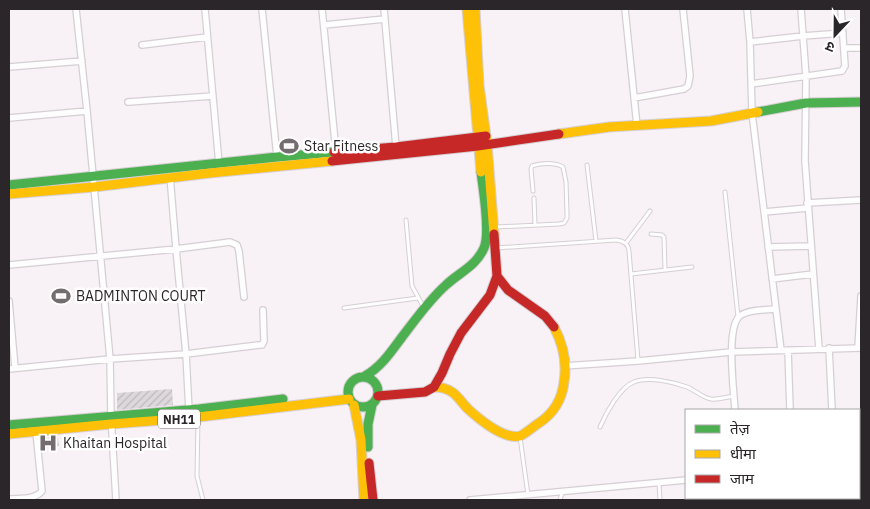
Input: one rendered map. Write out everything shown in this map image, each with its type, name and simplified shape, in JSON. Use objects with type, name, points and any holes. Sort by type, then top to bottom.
[{"type":"main road","points":[[434,387],[461,333],[490,295],[496,276],[494,227],[467,9]]},
{"type":"main road","points":[[364,500],[359,428],[348,388],[355,378],[365,376],[374,371],[424,308],[447,284],[474,264],[485,247],[487,228],[475,9]]},
{"type":"main road","points":[[9,185],[92,176],[170,174],[610,127],[711,120],[806,103],[861,102]]},
{"type":"main road","points":[[9,194],[94,187],[219,164],[336,152],[482,141]]},
{"type":"main road","points":[[378,396],[425,392],[434,387],[442,387],[452,392],[474,414],[500,433],[507,435],[520,436],[548,417],[563,393],[565,377],[563,348],[555,328],[545,316],[508,290],[496,276]]},
{"type":"main road","points":[[365,376],[376,382],[378,389],[378,396],[372,405],[367,433],[373,500]]},
{"type":"main road","name":"NH11","points":[[9,425],[192,415],[350,399],[363,407],[372,405]]},
{"type":"main road","name":"NH11","points":[[9,434],[36,432],[111,420]]},
{"type":"street","points":[[76,9],[110,359],[111,420],[116,500]]},
{"type":"street","points":[[205,9],[219,164]]},
{"type":"street","points":[[262,9],[277,158]]},
{"type":"street","points":[[322,9],[336,152]]},
{"type":"street","points":[[384,9],[396,147]]},
{"type":"street","points":[[625,9],[637,126]]},
{"type":"street","points":[[634,98],[684,89],[688,86],[690,76],[683,9]]},
{"type":"street","points":[[747,9],[752,113],[776,309],[785,350],[790,409]]},
{"type":"street","points":[[800,9],[806,77],[805,160],[819,349]]},
{"type":"street","points":[[751,84],[842,71],[845,66],[841,9]]},
{"type":"street","points":[[324,25],[385,19]]},
{"type":"street","points":[[750,42],[843,33]]},
{"type":"street","points":[[142,45],[207,36]]},
{"type":"street","points":[[844,48],[861,48]]},
{"type":"street","points":[[9,67],[82,61]]},
{"type":"street","points":[[128,102],[213,96]]},
{"type":"street","points":[[9,118],[87,111]]},
{"type":"street","points":[[170,174],[192,415]]},
{"type":"street","points":[[764,212],[861,200]]},
{"type":"street","points":[[9,265],[176,249],[227,242],[235,243],[239,251],[244,297]]},
{"type":"street","points":[[768,247],[811,246]]},
{"type":"street","points":[[772,279],[813,274]]},
{"type":"street","points":[[564,366],[731,352],[860,348],[861,296]]},
{"type":"street","points":[[9,301],[12,368],[186,354],[262,345],[264,341],[263,310]]},
{"type":"street","points":[[735,409],[731,352],[734,326],[738,317],[748,312],[776,309]]},
{"type":"street","points":[[829,348],[832,409]]},
{"type":"street","points":[[9,498],[40,497],[42,486],[36,432]]},
{"type":"street","points":[[470,500],[685,480]]},
{"type":"lane","points":[[494,227],[564,223],[567,213],[566,182],[563,167],[554,164],[536,164],[532,166],[534,191]]},
{"type":"lane","points":[[587,165],[596,242]]},
{"type":"lane","points":[[725,192],[738,317]]},
{"type":"lane","points":[[534,198],[535,225]]},
{"type":"lane","points":[[626,243],[650,212]]},
{"type":"lane","points":[[406,220],[412,286],[424,308]]},
{"type":"lane","points":[[651,234],[664,237],[665,270]]},
{"type":"lane","points":[[495,248],[616,240],[626,243]]},
{"type":"lane","points":[[626,243],[629,251],[638,361]]},
{"type":"lane","points":[[631,274],[692,267]]},
{"type":"lane","points":[[344,308],[418,298]]},
{"type":"lane","points":[[600,427],[622,391],[634,382],[650,380],[673,383],[711,399],[734,396]]},
{"type":"lane","points":[[192,415],[197,476],[203,500]]},
{"type":"lane","points":[[520,436],[528,495]]},
{"type":"lane","points":[[658,482],[660,500]]},
{"type":"lane","points":[[560,500],[562,492]]},
{"type":"building","points":[[172,389],[173,405],[117,410],[117,393]]},
{"type":"building","points":[[58,438],[59,446],[40,448],[40,439]]},
{"type":"traffic: fast","points":[[758,112],[806,103],[861,102]]},
{"type":"traffic: fast","points":[[9,185],[334,152]]},
{"type":"traffic: fast","points":[[365,376],[385,359],[434,297],[451,280],[477,260],[481,254],[487,232],[481,172]]},
{"type":"traffic: fast","points":[[363,377],[374,381],[378,392],[374,403],[363,407],[352,403],[348,392],[352,381],[363,377]]},
{"type":"traffic: fast","points":[[9,425],[199,409],[283,399]]},
{"type":"traffic: fast","points":[[368,447],[368,424],[372,405]]},
{"type":"traffic: slow","points":[[467,9],[481,172]]},
{"type":"traffic: slow","points":[[475,9],[479,85],[487,144],[494,234]]},
{"type":"traffic: slow","points":[[559,134],[609,127],[711,121],[758,112]]},
{"type":"traffic: slow","points":[[9,194],[94,187],[332,161]]},
{"type":"traffic: slow","points":[[434,387],[452,392],[473,413],[499,432],[520,436],[549,415],[556,406],[563,389],[565,361],[560,340],[554,327]]},
{"type":"traffic: slow","points":[[9,434],[190,418],[349,399]]},
{"type":"traffic: slow","points":[[354,405],[361,440],[364,500]]},
{"type":"traffic: jam","points":[[332,161],[478,146],[559,134]]},
{"type":"traffic: jam","points":[[334,152],[396,147],[486,136]]},
{"type":"traffic: jam","points":[[378,396],[425,392],[434,387],[461,333],[490,295],[497,276],[494,234]]},
{"type":"traffic: jam","points":[[497,276],[508,290],[545,316],[554,327]]},
{"type":"traffic: jam","points":[[369,463],[373,500]]},
{"type":"place","name":"Star Fitness","points":[[289,146]]},
{"type":"place","name":"BADMINTON COURT","points":[[61,296]]},
{"type":"place","name":"Khaitan Hospital","points":[[48,443]]}]
